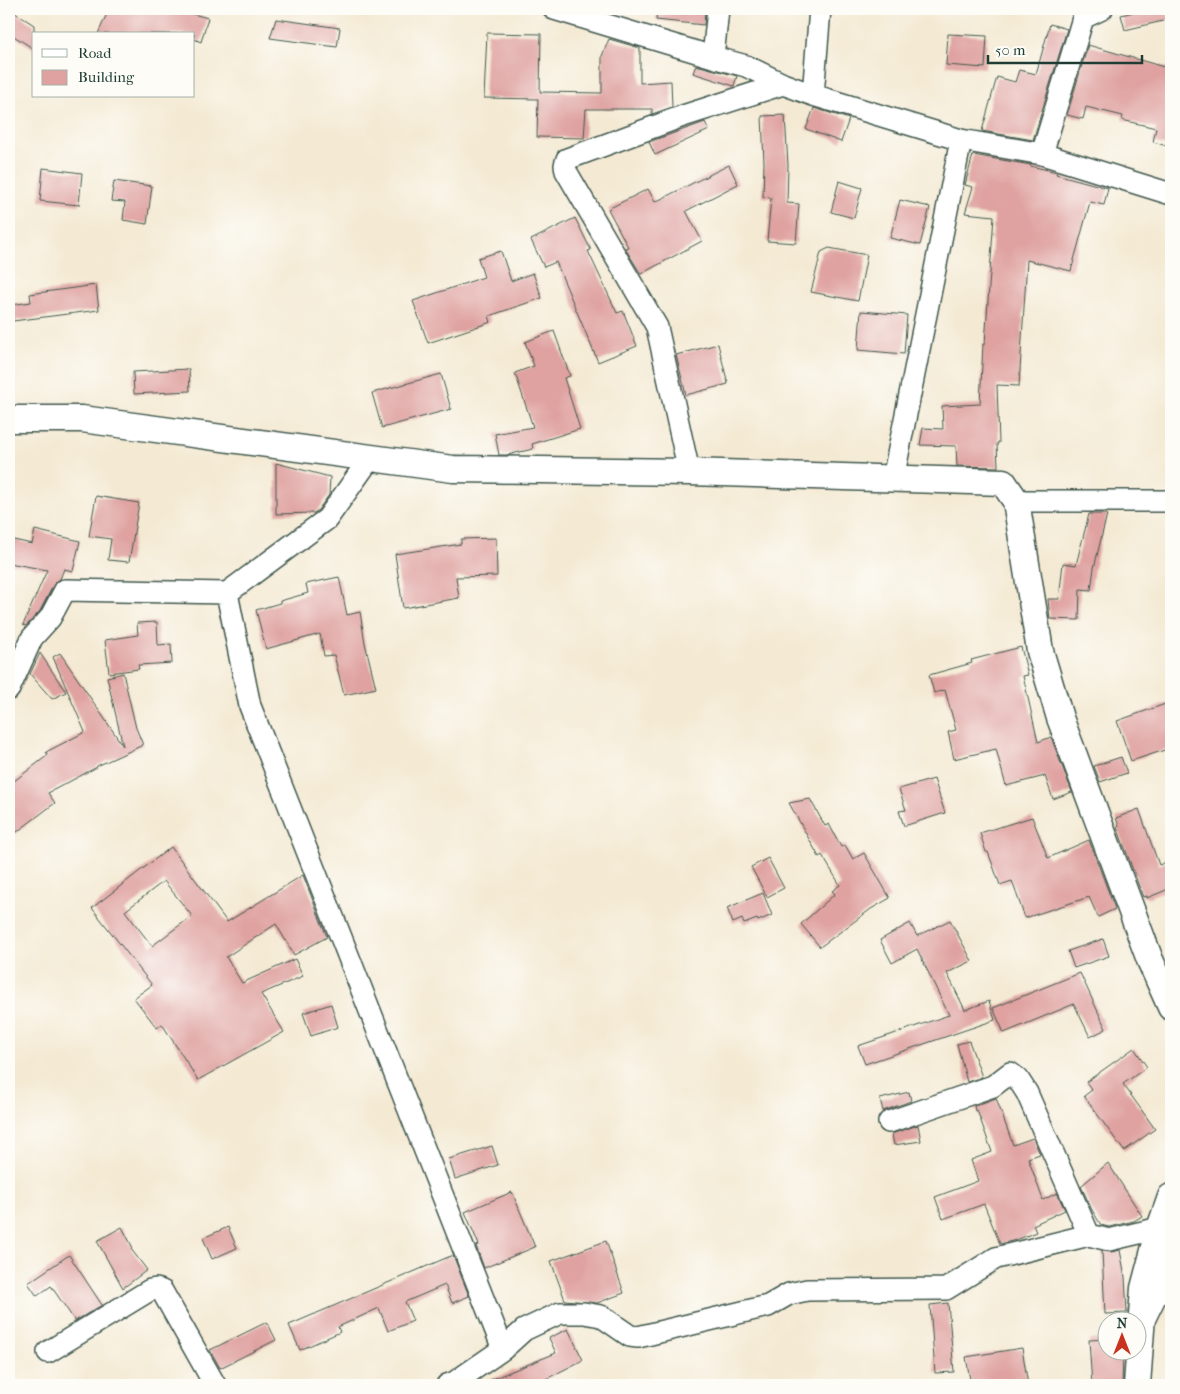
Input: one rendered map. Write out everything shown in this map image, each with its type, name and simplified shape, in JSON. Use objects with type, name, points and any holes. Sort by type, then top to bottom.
[{"type":"street","points":[[554,9],[746,66],[783,84],[813,95],[961,140],[1042,154],[1171,194]]},
{"type":"street","points":[[713,57],[718,9]]},
{"type":"street","points":[[813,95],[820,9]]},
{"type":"street","points":[[1042,154],[1082,13],[1102,9]]},
{"type":"street","points":[[689,472],[658,327],[564,165],[567,159],[683,116],[783,84]]},
{"type":"street","points":[[893,479],[961,140]]},
{"type":"street","points":[[9,419],[82,419],[453,469],[689,472],[1003,482],[1016,501],[1040,651],[1060,718],[1150,960],[1171,1008]]},
{"type":"street","points":[[9,689],[32,638],[50,618],[65,590],[227,593],[327,520],[370,457]]},
{"type":"street","points":[[1016,501],[1171,501]]},
{"type":"street","points":[[227,593],[250,706],[503,1350]]},
{"type":"street","points":[[889,1122],[993,1086],[1010,1073],[1018,1079],[1027,1093],[1089,1235]]},
{"type":"street","points":[[1143,1312],[1144,1288],[1160,1228],[1171,1197]]},
{"type":"street","points":[[448,1385],[456,1382],[503,1350],[524,1330],[560,1313],[584,1313],[600,1316],[630,1336],[638,1337],[768,1306],[789,1294],[807,1290],[946,1289],[996,1258],[1089,1235],[1109,1240],[1160,1228]]},
{"type":"street","points":[[1148,1313],[1171,1265]]},
{"type":"street","points":[[48,1352],[150,1290],[156,1289],[162,1291],[215,1385]]},
{"type":"street","points":[[1137,1385],[1139,1362]]},
{"type":"building","points":[[9,9],[34,25],[32,48],[9,33]]},
{"type":"building","points":[[109,9],[174,9],[208,18],[201,42],[195,39],[195,32],[99,32]]},
{"type":"building","points":[[657,9],[705,9],[704,25],[656,20]]},
{"type":"building","points":[[1146,9],[1171,9],[1171,19],[1125,30],[1121,15]]},
{"type":"building","points":[[276,19],[340,28],[337,47],[270,38]]},
{"type":"building","points":[[1050,24],[1067,29],[1033,140],[982,131],[997,77],[1015,82],[1019,70],[1036,74]]},
{"type":"building","points":[[487,33],[541,34],[540,92],[602,93],[602,56],[609,39],[640,48],[640,83],[671,81],[672,107],[652,114],[652,109],[586,109],[584,138],[537,137],[538,99],[484,98]]},
{"type":"building","points":[[948,34],[987,36],[985,68],[946,65]]},
{"type":"building","points":[[1088,45],[1171,69],[1171,147],[1153,142],[1156,128],[1122,120],[1123,116],[1086,107],[1083,119],[1067,115]]},
{"type":"building","points":[[696,65],[737,76],[734,86],[693,73]]},
{"type":"building","points":[[814,108],[849,119],[841,142],[806,129]]},
{"type":"building","points":[[785,115],[788,165],[787,203],[799,204],[796,243],[767,241],[771,198],[763,197],[762,116]]},
{"type":"building","points":[[705,122],[709,130],[655,155],[649,142]]},
{"type":"building","points":[[973,155],[1031,165],[1108,188],[1104,205],[1090,202],[1071,271],[1027,260],[1019,386],[997,385],[998,467],[957,466],[956,446],[920,445],[923,428],[943,429],[942,406],[980,404],[994,216],[965,213],[973,187],[965,185]]},
{"type":"building","points":[[729,165],[738,184],[686,211],[702,241],[641,274],[625,248],[628,247],[608,209],[648,189],[655,202]]},
{"type":"building","points":[[43,168],[82,173],[79,205],[40,201]]},
{"type":"building","points":[[114,181],[152,186],[147,224],[123,220],[125,202],[111,201]]},
{"type":"building","points":[[839,181],[862,188],[854,218],[831,212]]},
{"type":"building","points":[[900,200],[930,207],[920,245],[890,238]]},
{"type":"building","points":[[575,218],[591,250],[588,251],[617,313],[623,311],[637,346],[598,362],[556,262],[544,267],[531,240]]},
{"type":"building","points":[[829,248],[867,255],[858,301],[811,292],[821,252]]},
{"type":"building","points":[[501,251],[511,281],[533,273],[542,298],[489,316],[491,322],[428,343],[413,301],[484,277],[478,258]]},
{"type":"building","points":[[96,285],[99,310],[13,321],[11,305],[31,302],[30,294]]},
{"type":"building","points":[[861,311],[907,315],[904,354],[858,350]]},
{"type":"building","points":[[554,331],[570,376],[564,378],[580,429],[532,444],[533,449],[499,455],[495,434],[533,427],[515,373],[534,366],[525,342]]},
{"type":"building","points":[[718,344],[728,384],[686,395],[676,355]]},
{"type":"building","points":[[189,369],[190,391],[134,394],[133,372]]},
{"type":"building","points":[[441,374],[451,409],[382,428],[372,393]]},
{"type":"building","points":[[276,463],[330,477],[329,495],[318,510],[314,513],[276,514]]},
{"type":"building","points":[[96,496],[139,503],[129,562],[108,560],[111,539],[89,536]]},
{"type":"building","points":[[1089,514],[1107,514],[1094,568],[1091,590],[1080,589],[1079,620],[1050,619],[1048,599],[1059,599],[1063,563],[1076,565]]},
{"type":"building","points":[[35,530],[80,541],[73,571],[64,569],[40,611],[26,626],[23,625],[47,570],[9,563],[9,539],[32,544]]},
{"type":"building","points":[[496,538],[497,576],[456,577],[459,598],[403,608],[395,554],[461,544],[461,539]]},
{"type":"building","points":[[339,577],[347,615],[360,612],[376,688],[344,695],[334,655],[324,656],[320,634],[266,649],[256,610],[308,593],[306,584]]},
{"type":"building","points":[[157,622],[158,645],[171,644],[172,663],[138,665],[139,669],[109,673],[105,640],[138,635],[137,623]]},
{"type":"building","points":[[1021,647],[1028,675],[1023,676],[1038,742],[1051,737],[1072,792],[1053,799],[1045,776],[1006,786],[996,749],[954,759],[948,732],[956,730],[945,690],[934,693],[929,675],[972,663],[971,660]]},
{"type":"building","points":[[40,653],[66,692],[52,699],[30,674]]},
{"type":"building","points":[[60,653],[123,746],[107,677],[123,673],[136,728],[143,745],[97,766],[48,793],[55,803],[9,838],[9,785],[48,755],[46,752],[85,732],[53,657]]},
{"type":"building","points":[[1171,702],[1171,748],[1131,761],[1117,721]]},
{"type":"building","points":[[1121,757],[1127,773],[1100,782],[1094,766]]},
{"type":"building","points":[[934,779],[945,813],[904,826],[899,811],[906,810],[899,789]]},
{"type":"building","points":[[810,799],[825,826],[829,824],[841,847],[845,845],[853,859],[864,853],[890,898],[871,909],[820,947],[801,924],[835,894],[832,891],[840,885],[822,855],[819,857],[789,803]]},
{"type":"building","points":[[1139,809],[1159,865],[1171,860],[1171,888],[1147,898],[1147,896],[1143,897],[1117,827],[1119,826],[1116,818]]},
{"type":"building","points":[[1032,817],[1048,858],[1089,840],[1115,909],[1098,917],[1089,897],[1025,918],[1012,881],[1000,885],[980,833]]},
{"type":"building","points":[[171,847],[227,922],[303,875],[327,937],[294,955],[276,924],[226,957],[242,983],[295,959],[303,976],[261,994],[284,1032],[198,1080],[162,1024],[157,1028],[134,998],[152,985],[92,908]],"holes":[[[164,881],[192,916],[152,946],[125,911]]]},
{"type":"building","points":[[768,858],[784,888],[767,897],[751,867]]},
{"type":"building","points":[[763,893],[772,915],[744,924],[742,919],[733,923],[727,908]]},
{"type":"building","points":[[950,920],[972,961],[947,973],[965,1010],[989,1001],[995,1020],[865,1064],[858,1046],[949,1015],[917,949],[892,963],[880,940],[910,923],[917,936]]},
{"type":"building","points":[[1103,939],[1109,956],[1074,968],[1068,951]]},
{"type":"building","points":[[1080,973],[1106,1029],[1090,1037],[1074,1004],[1004,1033],[993,1008]]},
{"type":"building","points":[[331,1004],[338,1027],[311,1036],[303,1013]]},
{"type":"building","points":[[969,1041],[982,1077],[967,1082],[957,1044]]},
{"type":"building","points":[[1134,1048],[1147,1067],[1123,1084],[1155,1129],[1124,1151],[1084,1096],[1092,1090],[1086,1082]]},
{"type":"building","points":[[909,1092],[911,1101],[883,1111],[880,1099]]},
{"type":"building","points":[[996,1098],[1013,1145],[1033,1138],[1040,1154],[1028,1158],[1043,1200],[1057,1193],[1065,1210],[1033,1225],[1036,1232],[1000,1244],[984,1204],[943,1219],[935,1197],[978,1181],[971,1160],[992,1152],[974,1106]]},
{"type":"building","points":[[918,1125],[921,1141],[894,1145],[892,1134]]},
{"type":"building","points":[[492,1146],[498,1165],[455,1179],[449,1159]]},
{"type":"building","points":[[1108,1163],[1142,1216],[1134,1221],[1109,1227],[1101,1225],[1081,1186]]},
{"type":"building","points":[[512,1192],[535,1247],[484,1268],[476,1246],[479,1245],[465,1212]]},
{"type":"building","points":[[122,1227],[133,1248],[131,1249],[147,1270],[123,1288],[97,1241]]},
{"type":"building","points":[[228,1227],[237,1248],[212,1259],[203,1238]]},
{"type":"building","points":[[606,1241],[624,1293],[597,1303],[565,1300],[551,1261]]},
{"type":"building","points":[[1120,1250],[1125,1277],[1127,1312],[1105,1312],[1102,1251]]},
{"type":"building","points":[[69,1255],[102,1305],[75,1321],[51,1286],[37,1296],[28,1283]]},
{"type":"building","points":[[453,1255],[469,1296],[452,1303],[445,1285],[405,1302],[413,1321],[388,1331],[379,1308],[338,1327],[340,1332],[300,1350],[289,1325]]},
{"type":"building","points":[[948,1303],[954,1372],[935,1373],[930,1305]]},
{"type":"building","points":[[267,1322],[276,1340],[220,1368],[210,1350]]},
{"type":"building","points":[[568,1329],[583,1360],[546,1379],[548,1385],[478,1385],[556,1353],[549,1338]]},
{"type":"building","points":[[1089,1340],[1098,1340],[1098,1362],[1123,1362],[1122,1385],[1092,1385]]},
{"type":"building","points":[[1022,1348],[1028,1385],[971,1385],[966,1357]]}]
